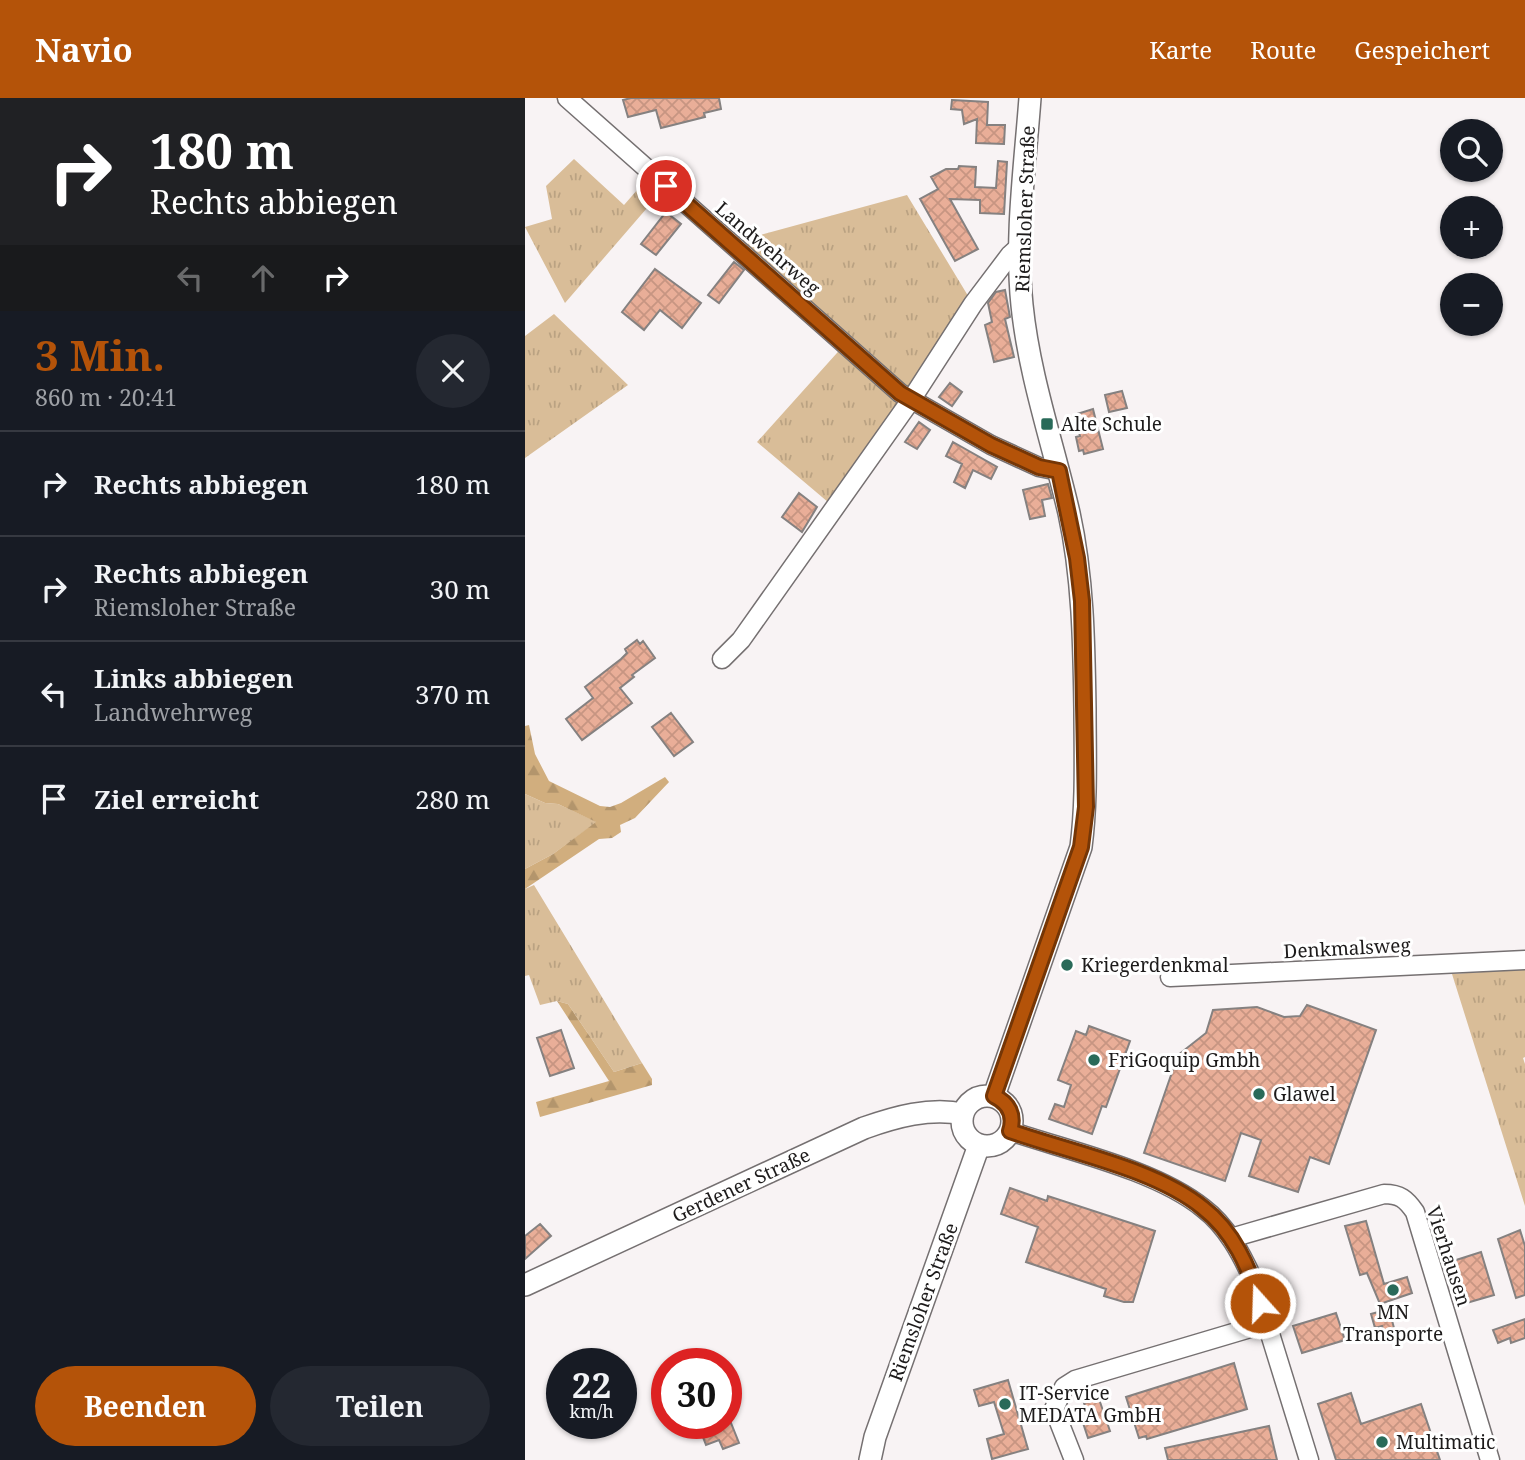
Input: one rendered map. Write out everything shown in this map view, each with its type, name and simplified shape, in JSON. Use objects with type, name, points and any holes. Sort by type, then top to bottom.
[{"type":"main road","name":"Riemsloher Straße","points":[[994,1096],[1081,847],[1086,807],[1082,601],[1077,558],[1059,471],[1027,343],[1022,304],[1020,246],[1030,98]]},
{"type":"main road","points":[[994,1096],[1010,1110],[1010,1131],[1001,1142],[994,1145],[979,1144],[967,1136],[962,1121],[963,1114],[972,1101],[994,1096]]},
{"type":"main road","name":"Gerdener Straße","points":[[525,1285],[865,1128],[895,1117],[953,1112],[963,1114]]},
{"type":"main road","name":"Riemsloher Straße","points":[[870,1460],[875,1437],[979,1144]]},
{"type":"street","name":"Landwehrweg","points":[[567,98],[911,400],[991,445],[1039,467],[1059,471]]},
{"type":"street","points":[[722,659],[741,640],[911,400],[973,304],[1010,255],[1020,246]]},
{"type":"street","name":"Denkmalsweg","points":[[1170,978],[1525,960]]},
{"type":"street","points":[[1010,1131],[1173,1187],[1205,1209],[1231,1238],[1249,1270],[1309,1460]]},
{"type":"street","name":"Vierhausen","points":[[1231,1238],[1384,1194],[1395,1194],[1407,1200],[1415,1212],[1490,1460]]},
{"type":"street","points":[[1074,1460],[1054,1409],[1064,1387],[1075,1380],[1267,1323]]},
{"type":"green space","points":[[574,159],[624,205],[652,173],[666,186],[565,303],[525,227],[552,219],[546,186]]},
{"type":"green space","points":[[907,195],[973,304],[835,508],[757,442],[845,344],[731,243]]},
{"type":"green space","points":[[554,314],[628,385],[525,458],[525,336]]},
{"type":"green space","points":[[529,725],[535,754],[549,781],[600,806],[610,807],[621,803],[665,777],[669,782],[635,818],[620,825],[621,832],[612,838],[599,839],[525,889],[525,869],[553,854],[596,822],[558,804],[545,803],[525,794],[525,726]]},
{"type":"green space","points":[[525,794],[545,803],[558,804],[597,822],[553,854],[525,869]]},
{"type":"green space","points":[[534,885],[642,1063],[614,1072],[568,1004],[557,1001],[540,1005],[529,975],[525,976],[525,889]]},
{"type":"green space","points":[[1525,969],[1523,1058],[1525,1206],[1452,974]]},
{"type":"green space","points":[[557,1001],[568,1004],[614,1072],[642,1063],[652,1079],[652,1085],[540,1117],[536,1102],[609,1081]]},
{"type":"building","points":[[719,98],[721,109],[704,113],[705,117],[661,128],[656,110],[628,117],[623,100]]},
{"type":"building","points":[[952,100],[988,102],[987,125],[1005,125],[1004,144],[976,143],[977,119],[964,124],[962,110],[951,109]]},
{"type":"building","points":[[998,161],[1007,162],[1004,214],[980,213],[980,200],[950,199],[978,249],[955,261],[920,199],[938,189],[931,177],[946,169],[958,169],[959,166],[976,167],[975,187],[996,188]]},
{"type":"building","points":[[666,212],[681,224],[656,255],[641,244]]},
{"type":"building","points":[[734,262],[744,270],[719,303],[708,295]]},
{"type":"building","points":[[655,269],[701,303],[682,328],[660,310],[644,330],[622,312]]},
{"type":"building","points":[[1005,290],[1010,317],[1005,319],[1014,357],[994,362],[985,325],[992,322],[988,303],[996,292]]},
{"type":"building","points":[[950,383],[962,392],[952,406],[939,397]]},
{"type":"building","points":[[1122,391],[1127,408],[1109,412],[1105,395]]},
{"type":"building","points":[[1093,409],[1103,449],[1084,454],[1083,450],[1079,451],[1076,437],[1080,436],[1074,415]]},
{"type":"building","points":[[919,422],[930,430],[917,449],[905,442]]},
{"type":"building","points":[[953,442],[997,467],[991,479],[973,470],[965,488],[954,482],[962,464],[946,456]]},
{"type":"building","points":[[1048,484],[1052,498],[1042,500],[1045,516],[1030,519],[1023,490]]},
{"type":"building","points":[[799,493],[817,507],[802,532],[782,517]]},
{"type":"building","points":[[637,640],[640,644],[643,641],[655,658],[620,688],[632,703],[582,740],[566,719],[593,698],[585,687],[621,659],[627,653],[625,649]]},
{"type":"building","points":[[671,713],[693,742],[674,756],[652,727]]},
{"type":"building","name":"Glawel","points":[[1307,1005],[1376,1030],[1329,1164],[1310,1157],[1298,1192],[1249,1176],[1261,1140],[1241,1133],[1225,1181],[1144,1153],[1178,1055],[1206,1033],[1213,1010],[1257,1007],[1284,1017],[1300,1016]]},
{"type":"building","name":"FriGoquip Gmbh","points":[[1089,1026],[1130,1041],[1106,1107],[1102,1106],[1092,1134],[1049,1119],[1055,1104],[1064,1107],[1071,1085],[1058,1080],[1076,1031],[1086,1035]]},
{"type":"building","points":[[561,1030],[574,1068],[550,1076],[537,1038]]},
{"type":"building","points":[[1010,1188],[1047,1201],[1048,1196],[1155,1231],[1133,1302],[1104,1296],[1106,1289],[1026,1262],[1038,1227],[1001,1214]]},
{"type":"building","points":[[1366,1221],[1384,1284],[1407,1277],[1412,1293],[1380,1304],[1367,1273],[1360,1275],[1345,1226]]},
{"type":"building","points":[[540,1224],[551,1236],[525,1259],[525,1236]]},
{"type":"building","points":[[1520,1230],[1525,1246],[1525,1295],[1516,1298],[1498,1239]]},
{"type":"building","points":[[1481,1252],[1494,1295],[1463,1304],[1450,1262]]},
{"type":"building","points":[[1389,1309],[1394,1328],[1383,1331],[1382,1326],[1375,1328],[1371,1314]]},
{"type":"building","points":[[1336,1313],[1345,1340],[1302,1353],[1293,1326]]},
{"type":"building","points":[[1525,1319],[1525,1338],[1511,1343],[1510,1338],[1498,1343],[1493,1330]]},
{"type":"building","points":[[1234,1363],[1247,1409],[1147,1439],[1146,1436],[1139,1438],[1126,1397]]},
{"type":"building","points":[[1008,1380],[1028,1449],[992,1459],[987,1439],[1004,1434],[994,1402],[979,1406],[974,1390]]},
{"type":"building","name":"Multimatic","points":[[1351,1393],[1361,1424],[1421,1404],[1440,1460],[1336,1460],[1318,1404]]},
{"type":"building","points":[[1099,1399],[1110,1431],[1088,1438],[1082,1420],[1089,1418],[1084,1403]]},
{"type":"building","points":[[1269,1426],[1277,1460],[1168,1460],[1165,1448]]},
{"type":"building","points":[[704,1439],[737,1439],[739,1443],[723,1449],[719,1440],[706,1445]]},
{"type":"place","name":"Alte Schule","points":[[1047,424]]},
{"type":"place","name":"Kriegerdenkmal","points":[[1067,965]]},
{"type":"place","name":"FriGoquip Gmbh","points":[[1094,1060]]},
{"type":"place","name":"Glawel","points":[[1259,1094]]},
{"type":"place","name":"MN Transporte","points":[[1393,1290]]},
{"type":"place","name":"IT-Service MEDATA GmbH","points":[[1005,1404]]},
{"type":"place","name":"Multimatic","points":[[1382,1442]]},
{"type":"route","points":[[666,186],[900,393],[991,445],[1039,467],[1059,471],[1077,558],[1082,601],[1086,807],[1081,847],[994,1096],[1010,1110],[1010,1131],[1173,1187],[1205,1209],[1231,1238],[1244,1259],[1260,1303]]}]
